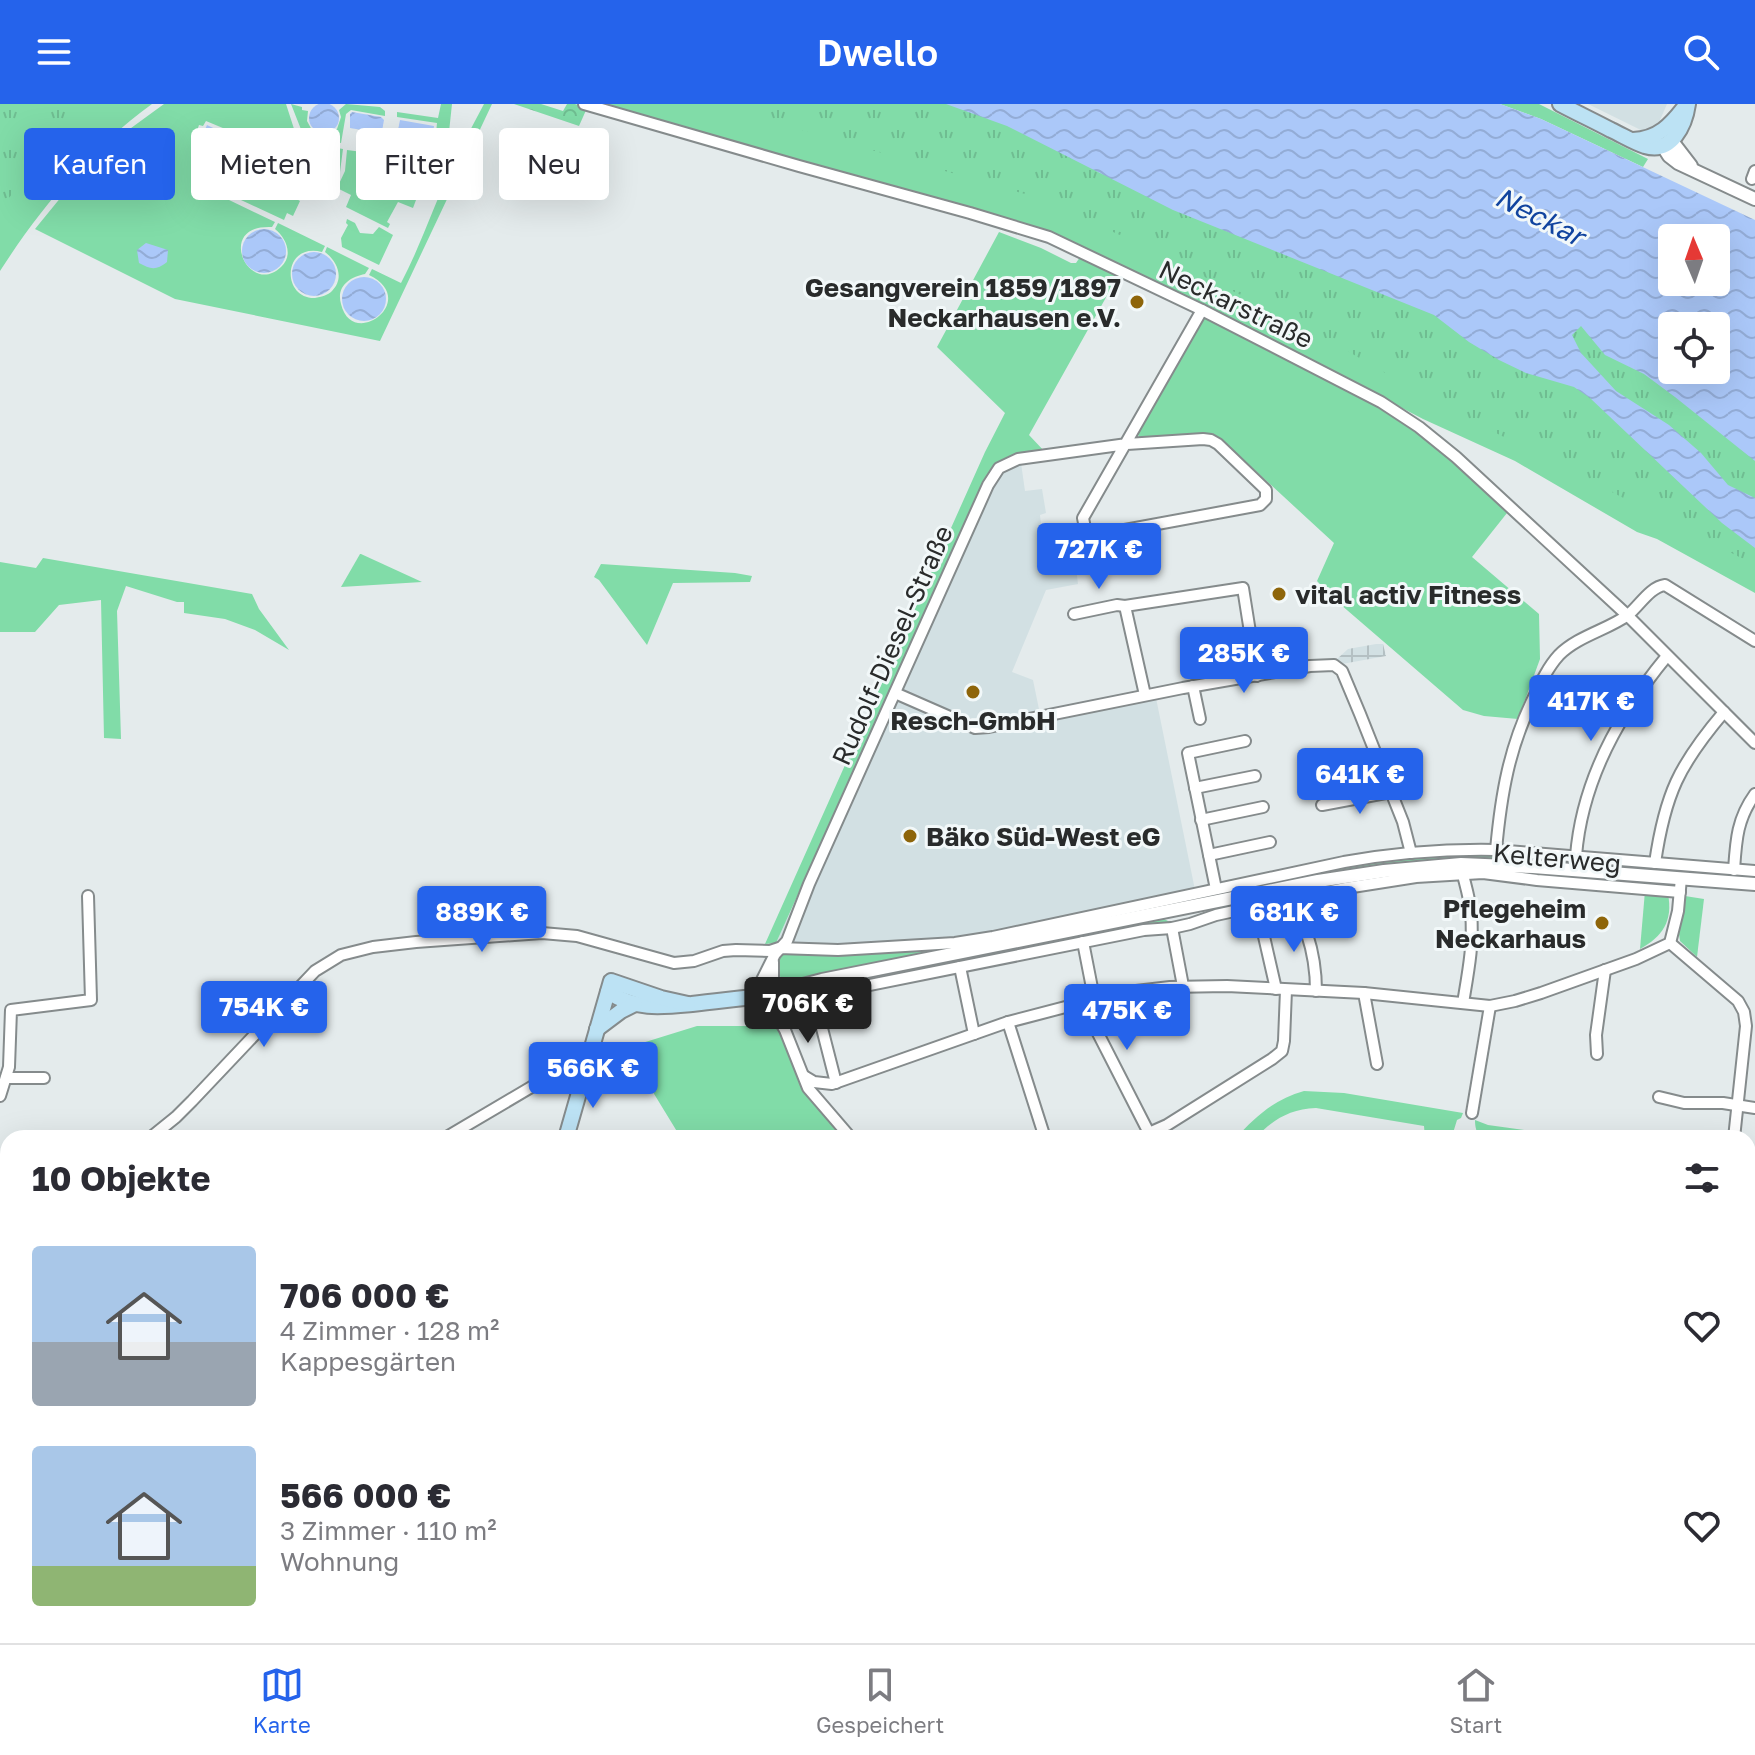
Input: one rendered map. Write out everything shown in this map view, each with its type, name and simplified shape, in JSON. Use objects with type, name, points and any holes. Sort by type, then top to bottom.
[{"type":"main road","points":[[1560,104],[1632,140],[1677,136],[1688,104]]},
{"type":"main road","points":[[609,986],[620,999],[662,1007],[761,996]]},
{"type":"main road","points":[[609,986],[688,1004]]},
{"type":"main road","points":[[568,1130],[609,986]]},
{"type":"main road","points":[[596,1030],[635,1004]]},
{"type":"street","name":"Neckarstraße","points":[[584,104],[1049,237],[1202,310],[1381,402],[1456,457],[1627,615],[1755,743]]},
{"type":"street","points":[[1665,139],[1693,169],[1755,199]]},
{"type":"street","points":[[1127,444],[1211,440],[1259,482],[1266,490],[1266,499],[1260,505],[1103,534],[1090,534],[1085,528],[1083,518],[1202,310]]},
{"type":"street","name":"Rudolf-Diesel-Straße","points":[[761,996],[761,982],[779,948],[787,941],[809,884],[988,485],[999,468],[1018,459],[1127,444]]},
{"type":"street","points":[[1496,850],[1503,789],[1524,717],[1546,671],[1572,645],[1627,615],[1658,586],[1665,585],[1755,641]]},
{"type":"street","points":[[1074,614],[1243,588],[1257,676]]},
{"type":"street","points":[[1125,606],[1145,695]]},
{"type":"street","points":[[1576,856],[1578,828],[1593,778],[1625,712],[1642,685],[1667,656]]},
{"type":"street","points":[[895,693],[975,728],[1310,666],[1328,664],[1338,667],[1403,822],[1411,853]]},
{"type":"street","points":[[1193,686],[1200,719]]},
{"type":"street","points":[[1655,863],[1664,812],[1680,771],[1724,712]]},
{"type":"street","points":[[1216,889],[1188,753],[1245,741]]},
{"type":"street","points":[[1195,788],[1255,776]]},
{"type":"street","points":[[1322,805],[1391,792]]},
{"type":"street","points":[[1734,870],[1739,826],[1744,809],[1755,794]]},
{"type":"street","points":[[1201,820],[1263,807]]},
{"type":"street","points":[[1209,855],[1270,842]]},
{"type":"street","points":[[160,1130],[192,1101],[315,971],[341,955],[373,947],[562,933],[656,959],[684,963],[723,951],[770,951],[779,948],[838,950],[955,943],[1356,860],[1456,849],[1755,871]]},
{"type":"street","points":[[844,1130],[808,1088],[785,1030],[761,996],[853,974],[1318,881],[1426,866],[1496,865],[1755,884]]},
{"type":"street","name":"Kelterweg","points":[[1463,1003],[1472,949],[1472,929],[1463,875],[1483,873],[1680,892]]},
{"type":"street","points":[[800,999],[1144,930],[1172,928],[1216,915],[1346,888],[1416,877],[1463,875]]},
{"type":"street","points":[[804,1076],[814,1082],[834,1084],[1008,1022],[1094,998],[1147,989],[1183,986],[1364,993],[1490,1006],[1515,1001],[1656,951],[1670,943],[1675,928],[1681,878]]},
{"type":"street","points":[[0,1096],[9,1067],[11,1010],[91,1000],[88,896]]},
{"type":"street","points":[[1291,899],[1307,934],[1316,974],[1316,991]]},
{"type":"street","points":[[1159,1130],[1282,1051],[1281,990],[1257,906]]},
{"type":"street","points":[[1172,928],[1183,986]]},
{"type":"street","points":[[1083,942],[1094,998]]},
{"type":"street","points":[[1670,943],[1750,1011],[1735,1130]]},
{"type":"street","points":[[773,960],[773,984],[781,1002],[785,1030]]},
{"type":"street","points":[[960,967],[974,1034]]},
{"type":"street","points":[[1597,1054],[1596,1035],[1605,970]]},
{"type":"street","points":[[1364,993],[1377,1064]]},
{"type":"street","points":[[814,997],[834,1084],[827,1097],[826,1110]]},
{"type":"street","points":[[1082,1002],[1147,1130]]},
{"type":"street","points":[[1472,1113],[1490,1006]]},
{"type":"street","points":[[1008,1022],[1042,1130]]},
{"type":"street","points":[[459,1130],[572,1063]]},
{"type":"street","points":[[6,1078],[44,1078]]},
{"type":"street","points":[[1659,1097],[1684,1103],[1723,1103],[1755,1108]]},
{"type":"shaded area","points":[[1588,104],[1667,104],[1653,136]]},
{"type":"shaded area","points":[[1020,456],[1025,491],[1042,489],[1046,513],[1040,515],[1043,540],[1072,536],[1078,584],[1046,590],[1012,672],[1033,680],[1041,719],[1156,698],[1195,890],[990,940],[838,955],[779,953],[776,943],[980,492],[989,475]]},
{"type":"shaded area","points":[[1383,644],[1386,656],[1342,664],[1337,659],[1348,649]]},
{"type":"green space","points":[[0,104],[152,104],[122,128],[24,128],[24,200],[52,200],[0,271]]},
{"type":"green space","points":[[0,104],[98,104],[70,128],[24,128],[24,179],[0,209]]},
{"type":"green space","points":[[164,104],[286,104],[294,128],[223,128],[206,121],[203,126],[191,128],[191,200],[229,200],[275,222],[272,227],[254,229],[244,236],[241,247],[243,258],[258,273],[269,274],[281,267],[287,257],[287,247],[275,229],[278,223],[325,246],[322,252],[309,251],[293,262],[292,281],[296,290],[304,296],[322,296],[336,286],[338,270],[325,252],[327,247],[369,268],[365,274],[354,277],[342,287],[341,304],[347,317],[357,323],[368,322],[386,308],[388,297],[383,285],[369,275],[372,269],[401,283],[437,200],[447,200],[380,341],[175,299],[35,229],[59,200],[175,200],[175,128],[131,128]]},
{"type":"green space","points":[[291,104],[308,111],[307,121],[311,128],[300,128]]},
{"type":"green space","points":[[346,104],[380,107],[385,111],[385,116],[351,110],[346,114],[341,143],[340,128],[337,128],[341,117],[339,110]]},
{"type":"green space","points":[[441,104],[452,104],[449,128],[437,128],[437,123],[397,117],[397,112],[438,118]]},
{"type":"green space","points":[[484,104],[492,104],[481,128],[471,128]]},
{"type":"green space","points":[[514,104],[541,104],[563,111],[567,104],[587,108],[579,126]]},
{"type":"green space","points":[[598,104],[946,104],[1755,548],[1755,593],[1657,539],[1637,532],[1515,461],[1423,419],[1051,234],[1001,217]]},
{"type":"green space","points":[[711,104],[1252,104],[1658,276],[1658,296],[1730,296],[1730,285],[1755,290],[1755,565],[1437,403],[1306,327],[1174,259],[1032,196]]},
{"type":"green space","points":[[1500,104],[1539,104],[1648,159],[1643,167],[1541,119]]},
{"type":"green space","points":[[347,150],[356,151],[356,200],[416,200],[413,208],[398,202],[387,222],[390,224],[388,228],[346,207],[351,195],[340,190]]},
{"type":"green space","points":[[241,200],[300,201],[293,216],[287,213],[284,220]]},
{"type":"green space","points":[[347,219],[355,223],[360,233],[373,234],[379,227],[393,235],[379,265],[342,247],[341,238],[348,225]]},
{"type":"green space","points":[[999,232],[1071,263],[1076,263],[1080,257],[1118,276],[1029,435],[1045,452],[1012,458],[980,492],[776,943],[765,944],[1005,413],[937,347]]},
{"type":"green space","points":[[1199,314],[1270,352],[1383,405],[1414,426],[1507,513],[1472,557],[1539,614],[1540,659],[1518,719],[1484,716],[1463,710],[1333,598],[1317,581],[1334,543],[1221,439],[1212,433],[1144,441],[1139,438],[1144,419]]},
{"type":"green space","points":[[361,554],[422,582],[341,587]]},
{"type":"green space","points":[[43,558],[252,594],[259,609],[289,650],[255,630],[225,619],[184,613],[184,602],[126,586],[117,611],[121,739],[104,738],[101,600],[59,605],[35,632],[0,632],[0,562],[36,568]]},
{"type":"green space","points":[[601,564],[752,576],[750,582],[673,583],[647,645],[594,577]]},
{"type":"green space","points":[[1499,853],[1755,874],[1755,878],[1522,858],[1439,859],[1355,868],[1196,900],[1372,862],[1417,856]]},
{"type":"green space","points":[[1645,891],[1668,894],[1669,912],[1660,933],[1640,949]]},
{"type":"green space","points":[[1685,896],[1704,899],[1697,957],[1680,941]]},
{"type":"green space","points":[[1164,919],[1170,922],[814,995],[814,991],[1045,941]]},
{"type":"green space","points":[[990,940],[989,943],[800,980],[785,980],[777,968],[779,953],[838,955]]},
{"type":"green space","points":[[768,1013],[781,1026],[793,1066],[805,1089],[839,1130],[676,1130],[626,1048],[697,1026],[759,1026]]},
{"type":"green space","points":[[1304,1091],[1344,1093],[1463,1113],[1454,1130],[1424,1130],[1424,1126],[1316,1108],[1282,1117],[1264,1130],[1244,1130],[1284,1099]]},
{"type":"green space","points":[[1475,1120],[1523,1130],[1477,1130]]},
{"type":"water","points":[[318,104],[330,104],[338,112],[336,128],[312,128],[310,124],[310,112]]},
{"type":"water","name":"Neckar","points":[[946,104],[1500,104],[1541,119],[1755,220],[1755,461],[1644,374],[1605,355],[1581,326],[1572,335],[1581,353],[1616,391],[1669,425],[1701,453],[1728,485],[1755,498],[1755,548],[1722,523],[1590,398],[1574,387],[1526,373],[1499,360],[1434,315],[1173,210],[1007,126]]},
{"type":"water","points":[[350,114],[381,117],[384,120],[383,128],[350,128]]},
{"type":"water","points":[[400,120],[434,126],[434,128],[398,128]]},
{"type":"water","points":[[264,229],[280,235],[286,251],[280,267],[264,273],[248,267],[242,251],[248,235]]},
{"type":"water","points":[[146,243],[168,250],[167,262],[153,268],[139,263],[137,250]]},
{"type":"water","points":[[314,252],[330,258],[336,274],[330,290],[314,296],[298,290],[292,274],[298,258]]},
{"type":"water","points":[[364,277],[380,283],[386,299],[380,315],[364,321],[348,315],[342,299],[348,283]]},
{"type":"place","name":"Gesangverein 1859/1897 Neckarhausen e.V.","points":[[1137,302]]},
{"type":"place","name":"vital activ Fitness","points":[[1279,594]]},
{"type":"place","name":"Resch-GmbH","points":[[973,692]]},
{"type":"place","name":"Bäko Süd-West eG","points":[[910,836]]},
{"type":"place","name":"Pflegeheim Neckarhaus","points":[[1602,923]]}]
